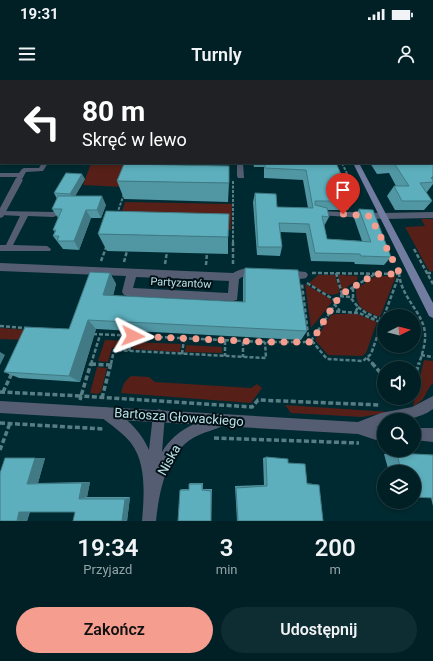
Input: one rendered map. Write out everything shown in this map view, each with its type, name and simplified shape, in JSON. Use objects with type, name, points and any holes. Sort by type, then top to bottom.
[{"type":"main road","points":[[357,164],[433,313]]},
{"type":"street","points":[[237,177],[240,164]]},
{"type":"street","points":[[1,214],[20,178]]},
{"type":"street","name":"Partyzantów","points":[[0,267],[132,273],[242,272],[303,275]]},
{"type":"street","name":"Partyzantów","points":[[132,273],[127,292],[233,298],[233,272]]},
{"type":"street","name":"Bartosza Głowackiego","points":[[358,428],[373,422],[410,415],[426,408],[433,402]]},
{"type":"street","name":"Bartosza Głowackiego","points":[[0,407],[159,415],[358,428],[377,434]]},
{"type":"street","name":"Niska","points":[[104,412],[133,435],[142,448],[149,469],[150,503]]},
{"type":"street","name":"Niska","points":[[149,521],[159,415]]},
{"type":"street","name":"Niska","points":[[150,503],[162,468],[173,448],[185,435],[198,428],[223,420]]},
{"type":"street","points":[[421,434],[433,435]]},
{"type":"lane","points":[[0,175],[20,178],[24,170],[41,170],[44,164]]},
{"type":"lane","points":[[316,213],[370,216],[433,214]]},
{"type":"lane","points":[[1,214],[53,214]]},
{"type":"lane","points":[[4,248],[25,214]]},
{"type":"lane","points":[[4,248],[47,249]]},
{"type":"path","points":[[342,164],[370,216]]},
{"type":"path","points":[[233,272],[237,177]]},
{"type":"path","points":[[115,221],[125,191]]},
{"type":"path","points":[[100,266],[107,243]]},
{"type":"path","points":[[123,267],[127,251]]},
{"type":"path","points":[[164,268],[167,252]]},
{"type":"path","points":[[206,270],[207,253]]},
{"type":"path","points":[[396,268],[406,300],[416,311],[426,333],[419,361]]},
{"type":"path","points":[[303,275],[308,272],[399,276]]},
{"type":"path","points":[[336,273],[341,295]]},
{"type":"path","points":[[427,273],[433,273]]},
{"type":"path","points":[[310,342],[341,295],[375,274]]},
{"type":"path","points":[[387,309],[399,276]]},
{"type":"path","points":[[340,312],[335,302],[301,280],[310,342],[327,359],[363,361],[371,354],[377,336]]},
{"type":"path","points":[[353,288],[353,301]]},
{"type":"path","points":[[341,295],[350,297],[366,314],[377,317]]},
{"type":"path","points":[[355,313],[358,307]]},
{"type":"path","points":[[330,311],[355,313],[377,318]]},
{"type":"path","points":[[0,326],[33,329]]},
{"type":"path","points":[[236,333],[236,341]]},
{"type":"path","points":[[87,334],[225,341],[310,342]]},
{"type":"path","points":[[81,396],[100,334]]},
{"type":"path","points":[[129,351],[133,336]]},
{"type":"path","points":[[182,354],[184,338]]},
{"type":"path","points":[[225,341],[225,356]]},
{"type":"path","points":[[243,341],[243,357]]},
{"type":"path","points":[[102,398],[114,350],[266,358],[265,342]]},
{"type":"path","points":[[421,355],[433,357]]},
{"type":"path","points":[[368,358],[377,368]]},
{"type":"path","points":[[91,364],[110,365]]},
{"type":"path","points":[[13,371],[2,392],[252,407],[258,400],[377,405]]},
{"type":"path","points":[[0,423],[104,429],[110,431]]},
{"type":"path","points":[[0,450],[10,423]]},
{"type":"path","points":[[209,438],[361,443]]},
{"type":"shaded area","points":[[91,164],[132,164],[123,187],[83,185]]},
{"type":"shaded area","points":[[125,202],[232,204],[231,230],[117,227]]},
{"type":"shaded area","points":[[421,219],[433,219],[433,271],[429,271],[405,227],[425,226]]},
{"type":"shaded area","points":[[318,275],[335,275],[340,292],[332,295],[328,294],[309,283]]},
{"type":"shaded area","points":[[338,275],[358,276],[357,280],[342,291]]},
{"type":"shaded area","points":[[376,276],[396,276],[383,309],[377,309],[377,316],[365,310],[359,305],[356,296],[356,289]]},
{"type":"shaded area","points":[[305,284],[329,298],[332,302],[311,328]]},
{"type":"shaded area","points":[[357,314],[377,322],[366,353],[362,356],[328,355],[315,340],[331,315]]},
{"type":"shaded area","points":[[0,328],[30,330],[25,340],[0,339]]},
{"type":"shaded area","points":[[105,340],[128,341],[127,348],[112,348],[108,362],[98,361]]},
{"type":"shaded area","points":[[134,342],[181,344],[180,352],[132,349]]},
{"type":"shaded area","points":[[186,345],[222,347],[222,353],[185,352]]},
{"type":"shaded area","points":[[424,360],[433,361],[433,383],[424,398],[421,400],[421,373]]},
{"type":"shaded area","points":[[97,367],[107,368],[101,392],[98,394],[90,393]]},
{"type":"shaded area","points":[[131,376],[149,377],[155,382],[251,388],[257,384],[262,388],[251,403],[121,393],[125,382]]},
{"type":"shaded area","points":[[285,405],[390,412],[377,413],[377,414],[362,417],[291,413]]},
{"type":"building","points":[[124,164],[229,166],[229,183],[117,181]]},
{"type":"building","points":[[265,164],[336,164],[353,201],[315,201],[315,205],[327,208],[329,217],[322,216],[327,239],[371,242],[359,209],[373,210],[391,257],[361,256],[360,254],[315,253],[309,224],[279,223],[282,247],[258,247],[255,193],[276,194],[277,207],[313,208],[306,170],[265,168]]},
{"type":"building","points":[[395,164],[433,164],[433,176],[431,178],[433,182],[420,183],[432,201],[402,201],[394,186],[409,186]]},
{"type":"building","points":[[66,173],[82,174],[70,194],[54,193]]},
{"type":"building","points":[[58,196],[102,196],[97,210],[86,210],[74,241],[57,241],[59,236],[53,236],[56,230],[53,230],[62,209],[52,209]]},
{"type":"building","points":[[106,211],[229,214],[228,237],[98,234]]},
{"type":"building","points":[[245,268],[298,270],[307,331],[88,320],[69,376],[4,372],[25,327],[69,329],[90,272],[110,273],[103,295],[245,302]]},
{"type":"building","points":[[421,454],[433,455],[433,498],[421,497],[421,465],[400,465],[398,457],[421,457]]},
{"type":"building","points":[[266,457],[288,459],[288,463],[305,464],[307,484],[319,485],[323,521],[238,521],[236,488],[267,486]]},
{"type":"building","points":[[5,458],[35,458],[27,484],[82,483],[79,499],[125,499],[122,521],[73,521],[75,512],[19,512],[17,521],[0,521],[0,473]]},
{"type":"building","points":[[189,484],[202,484],[202,490],[211,491],[211,521],[178,521],[180,490],[189,490]]},
{"type":"route","points":[[133,336],[265,342],[312,341],[334,304],[342,294],[375,274],[400,274],[370,216],[343,214]]}]
